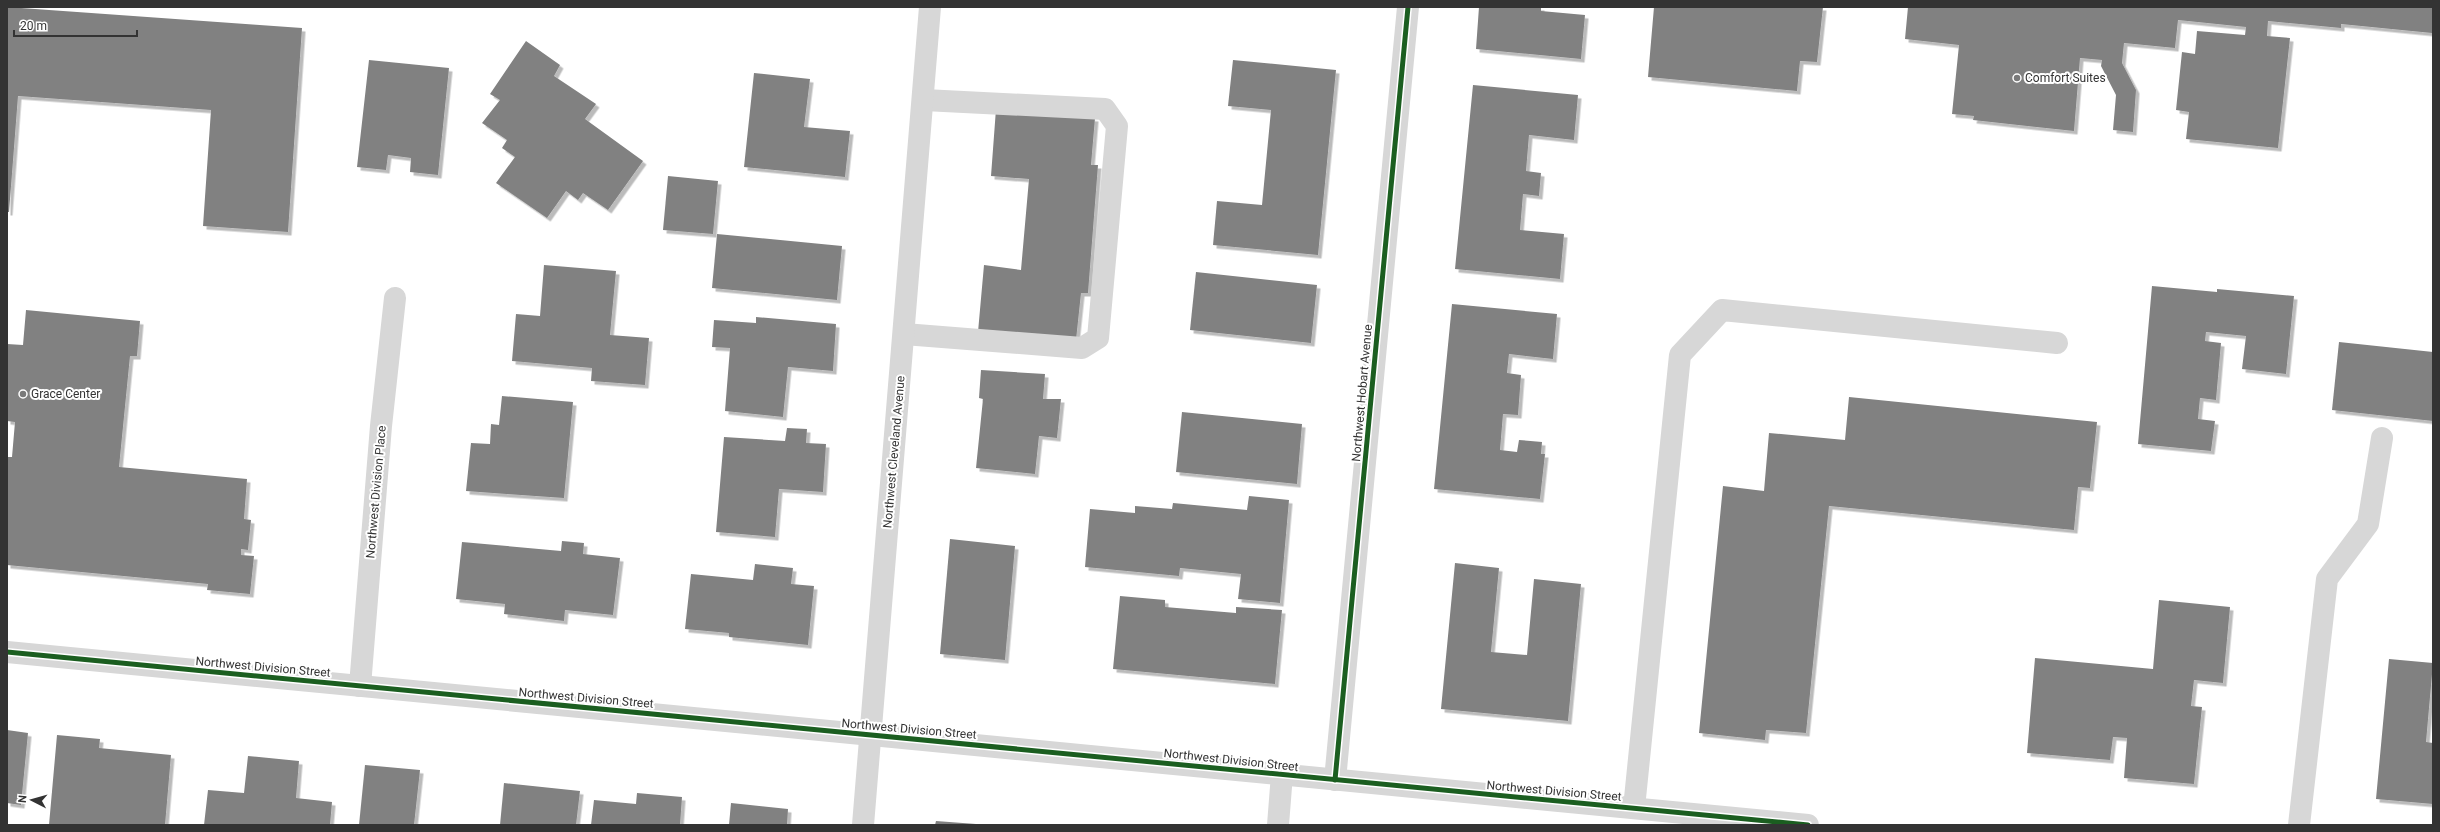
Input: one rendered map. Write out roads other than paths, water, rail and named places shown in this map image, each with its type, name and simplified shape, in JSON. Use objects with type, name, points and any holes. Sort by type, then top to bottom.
[{"type":"street","name":"Northwest Cleveland Avenue","points":[[863,825],[925,90],[930,7]]},
{"type":"street","name":"Northwest Hobart Avenue","points":[[1335,780],[1408,7]]},
{"type":"street","points":[[904,334],[1082,348],[1098,338],[1118,126],[1105,109],[925,90]]},
{"type":"street","name":"Northwest Division Place","points":[[360,686],[381,426],[395,298]]},
{"type":"street","points":[[1634,808],[1680,355],[1722,310],[2057,343]]},
{"type":"street","points":[[2299,825],[2328,579],[2368,524],[2382,438]]},
{"type":"street","name":"Northwest Division Street","points":[[7,652],[1808,825]]},
{"type":"street","points":[[1278,825],[1282,774]]},
{"type":"place","name":"Comfort Suites","points":[[2017,78]]},
{"type":"place","name":"Grace Center","points":[[23,394]]}]
